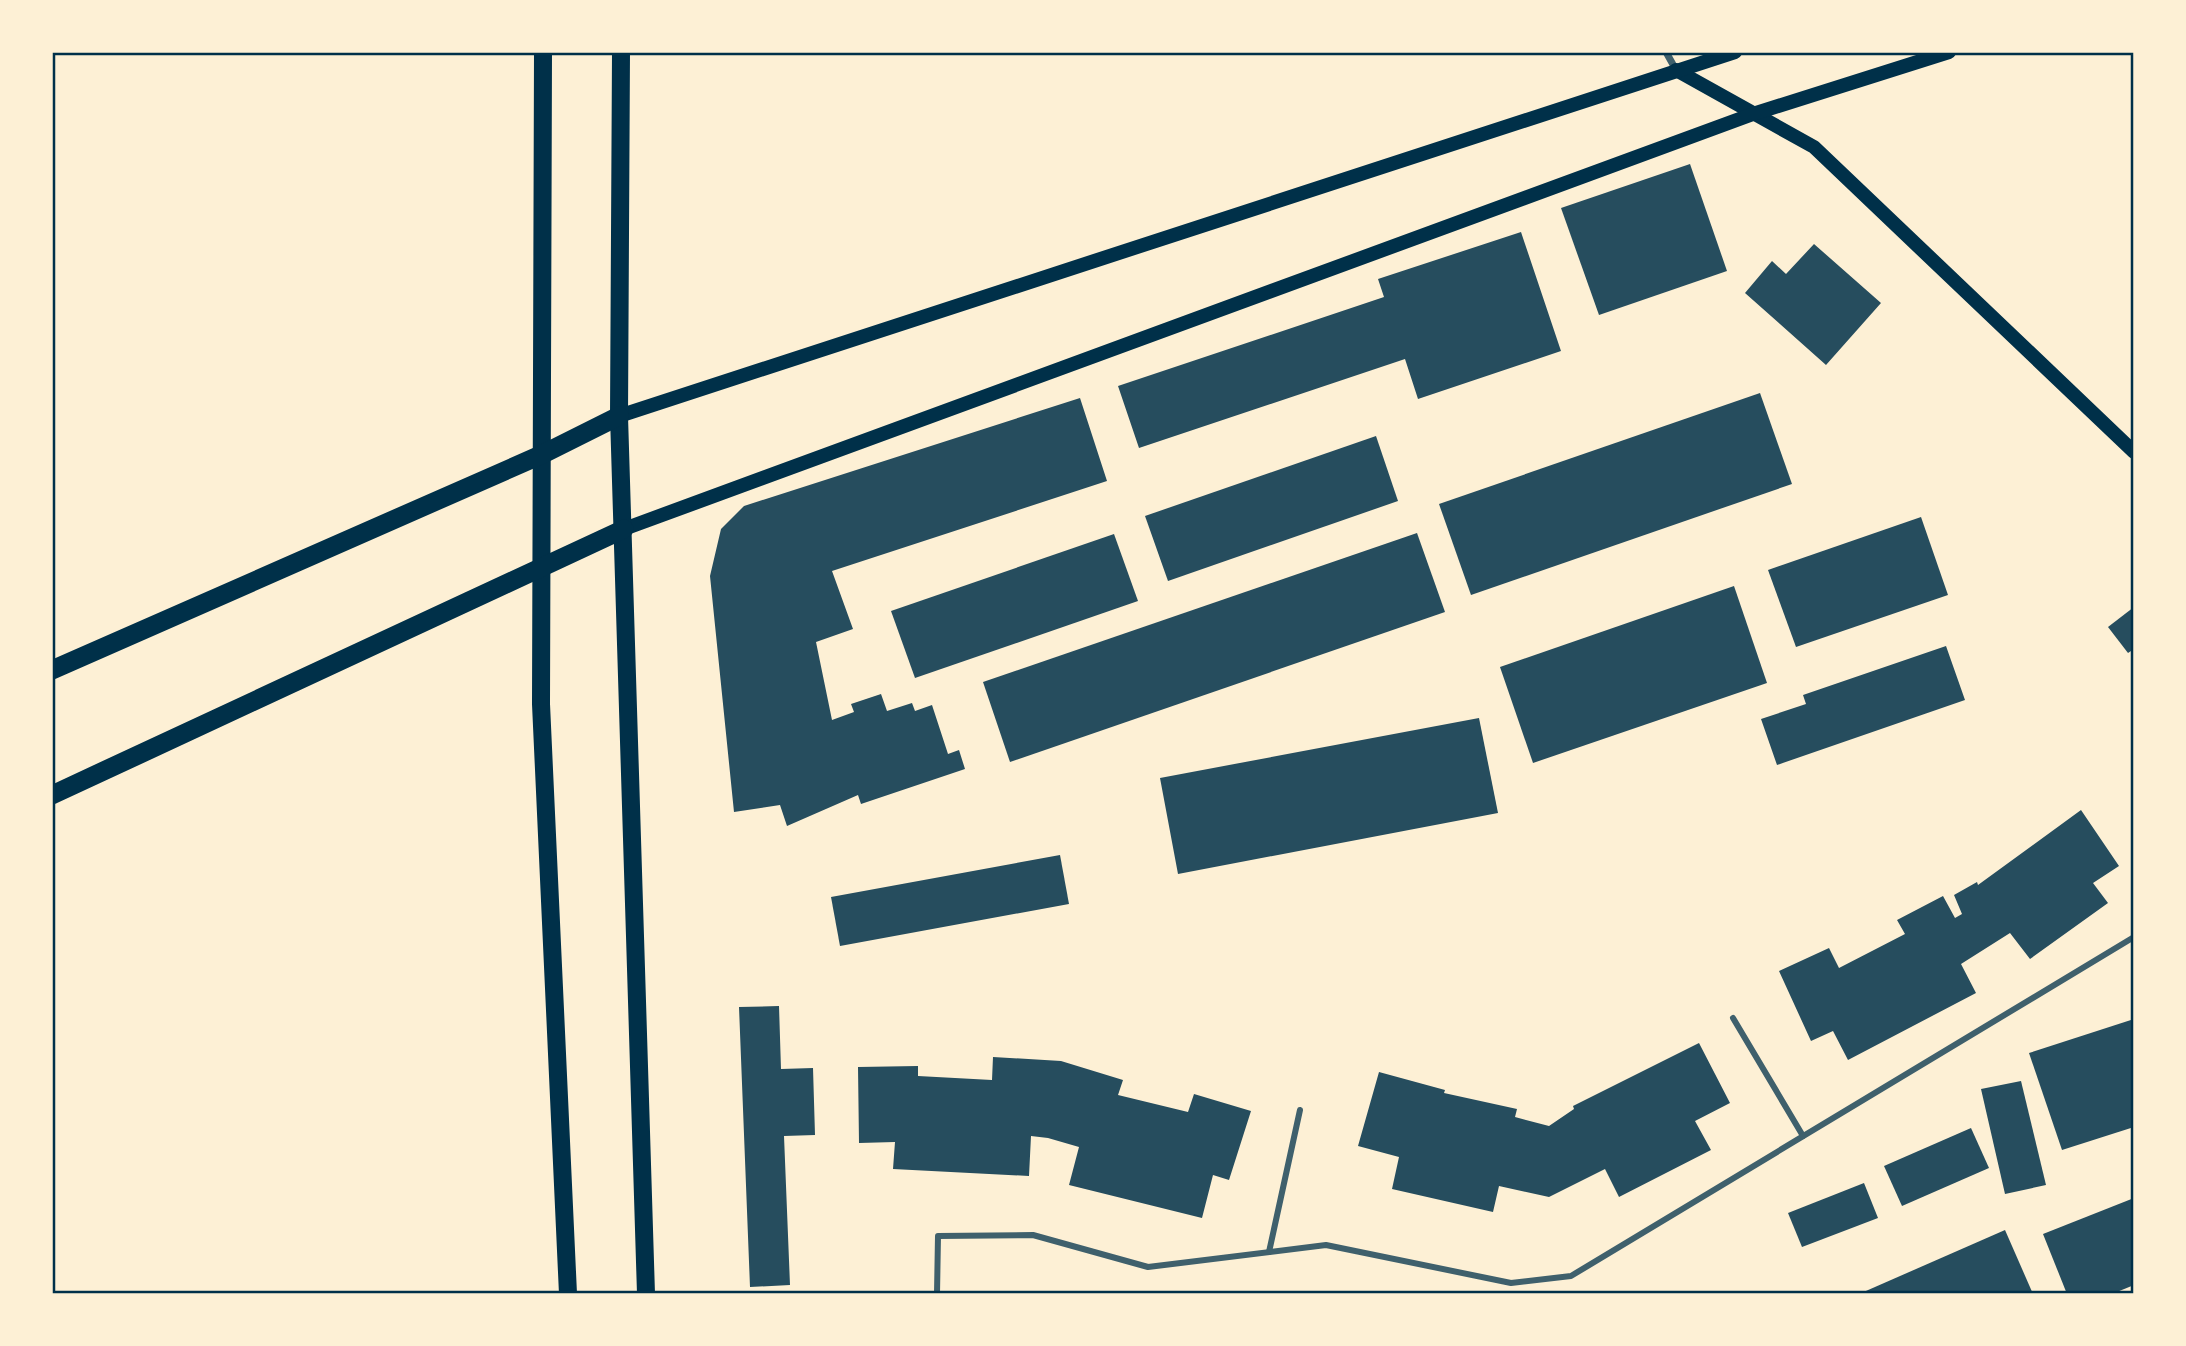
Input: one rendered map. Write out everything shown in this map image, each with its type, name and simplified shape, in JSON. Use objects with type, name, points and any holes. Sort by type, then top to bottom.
[{"type":"highway","points":[[52,670],[543,454],[619,416]]},
{"type":"highway","points":[[52,795],[624,529]]},
{"type":"main road","points":[[543,52],[541,704],[568,1293]]},
{"type":"main road","points":[[621,52],[619,416],[646,1293]]},
{"type":"main road","points":[[619,416],[1735,52]]},
{"type":"main road","points":[[624,529],[1753,114],[1949,52]]},
{"type":"main road","points":[[1676,70],[1814,147],[2133,452]]},
{"type":"street","points":[[1666,52],[1676,70]]},
{"type":"street","points":[[937,1293],[938,1236],[1033,1235],[1148,1267],[1326,1245],[1511,1283],[1571,1276],[2133,937]]},
{"type":"street","points":[[1733,1018],[1803,1136]]},
{"type":"street","points":[[1269,1252],[1300,1110]]},
{"type":"building","points":[[1690,164],[1727,271],[1599,315],[1561,208]]},
{"type":"building","points":[[1521,232],[1561,351],[1418,399],[1405,359],[1139,448],[1118,386],[1384,297],[1378,279]]},
{"type":"building","points":[[1814,244],[1881,303],[1826,365],[1745,293],[1772,261],[1786,274]]},
{"type":"building","points":[[1760,393],[1792,484],[1471,595],[1439,504]]},
{"type":"building","points":[[1080,398],[1107,481],[832,571],[853,629],[816,642],[832,720],[854,712],[851,704],[881,694],[887,711],[912,703],[915,711],[932,705],[948,754],[959,750],[965,769],[861,804],[858,795],[787,826],[780,805],[734,812],[710,576],[721,529],[744,506]]},
{"type":"building","points":[[1376,436],[1398,501],[1168,581],[1145,516]]},
{"type":"building","points":[[1921,517],[1948,595],[1796,647],[1768,570]]},
{"type":"building","points":[[1417,533],[1445,612],[1010,762],[983,682]]},
{"type":"building","points":[[1114,534],[1138,601],[915,678],[891,611]]},
{"type":"building","points":[[1734,586],[1767,683],[1533,763],[1500,667]]},
{"type":"building","points":[[2134,607],[2134,649],[2128,653],[2108,627]]},
{"type":"building","points":[[1946,646],[1965,700],[1777,765],[1761,719],[1806,704],[1803,695]]},
{"type":"building","points":[[1479,718],[1498,813],[1178,874],[1160,778]]},
{"type":"building","points":[[2081,810],[2119,866],[2093,883],[2108,903],[2030,959],[2010,933],[1961,964],[1976,993],[1848,1060],[1833,1031],[1811,1041],[1779,971],[1829,948],[1839,968],[1905,934],[1897,920],[1943,896],[1955,918],[1962,914],[1954,895],[1977,882],[1978,885]]},
{"type":"building","points":[[1060,855],[1069,904],[840,946],[831,897]]},
{"type":"building","points":[[779,1006],[781,1069],[813,1068],[815,1135],[784,1136],[790,1285],[750,1287],[739,1007]]},
{"type":"building","points":[[2134,1019],[2134,1127],[2062,1150],[2029,1053]]},
{"type":"building","points":[[1699,1043],[1730,1103],[1695,1121],[1711,1150],[1619,1197],[1605,1169],[1549,1197],[1499,1186],[1493,1212],[1392,1189],[1399,1157],[1358,1146],[1379,1072],[1445,1090],[1444,1093],[1517,1109],[1515,1117],[1549,1126],[1574,1109],[1573,1106]]},
{"type":"building","points":[[993,1057],[1061,1061],[1123,1080],[1118,1095],[1188,1112],[1194,1094],[1251,1111],[1229,1180],[1213,1175],[1202,1218],[1069,1185],[1079,1147],[1048,1138],[1031,1136],[1029,1176],[893,1169],[895,1142],[859,1143],[858,1067],[918,1066],[918,1076],[992,1080]]},
{"type":"building","points":[[2021,1081],[2046,1185],[2005,1194],[1981,1089]]},
{"type":"building","points":[[1971,1128],[1989,1168],[1902,1206],[1884,1166]]},
{"type":"building","points":[[1864,1183],[1878,1218],[1802,1247],[1788,1213]]},
{"type":"building","points":[[2134,1198],[2134,1285],[2112,1294],[2067,1294],[2043,1234]]},
{"type":"building","points":[[2005,1230],[2033,1294],[1859,1294]]}]
